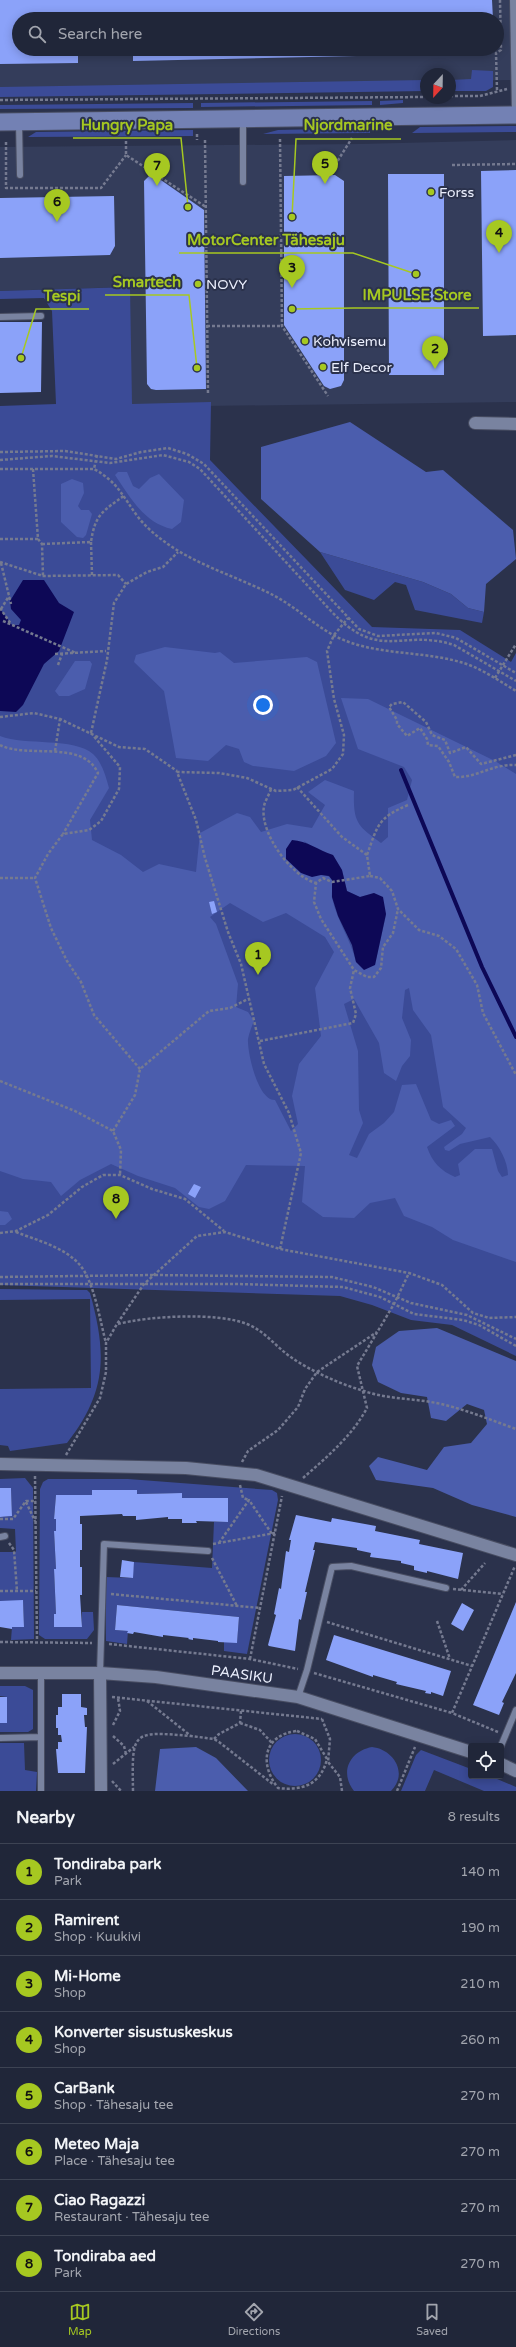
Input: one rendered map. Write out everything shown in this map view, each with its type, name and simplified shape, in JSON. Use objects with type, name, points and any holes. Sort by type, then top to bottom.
[{"type":"street","points":[[0,122],[516,115]]},
{"type":"street","points":[[475,423],[516,424]]},
{"type":"street","points":[[0,1464],[186,1468],[256,1475],[516,1555]]},
{"type":"street","name":"PAASIKU","points":[[0,1673],[100,1673],[156,1677],[298,1697],[417,1741],[468,1751]]},
{"type":"street","points":[[100,1673],[101,1791]]},
{"type":"street","points":[[504,1765],[516,1771]]},
{"type":"lane","points":[[513,0],[515,61],[514,88],[516,115]]},
{"type":"lane","points":[[243,119],[243,182]]},
{"type":"lane","points":[[18,122],[20,175]]},
{"type":"lane","points":[[0,317],[41,316]]},
{"type":"lane","points":[[100,1673],[104,1544],[208,1551]]},
{"type":"lane","points":[[298,1697],[307,1670],[332,1567],[351,1566],[446,1588]]},
{"type":"lane","points":[[40,1673],[41,1791]]},
{"type":"lane","points":[[502,1743],[516,1710]]},
{"type":"lane","points":[[0,1738],[41,1737]]},
{"type":"path","points":[[500,0],[500,12]]},
{"type":"path","points":[[496,56],[497,90]]},
{"type":"path","points":[[456,96],[480,96],[497,90],[514,88]]},
{"type":"path","points":[[0,100],[420,96]]},
{"type":"path","points":[[335,166],[352,138]]},
{"type":"path","points":[[280,139],[282,326],[328,396]]},
{"type":"path","points":[[205,140],[208,395]]},
{"type":"path","points":[[6,142],[6,188],[101,188],[126,155],[126,141]]},
{"type":"path","points":[[126,155],[206,207]]},
{"type":"path","points":[[452,165],[516,164]]},
{"type":"path","points":[[207,326],[282,326]]},
{"type":"path","points":[[0,452],[65,451],[116,459],[141,452],[168,448],[187,454],[204,464],[359,629],[378,636],[436,633],[456,638],[516,673]]},
{"type":"path","points":[[94,469],[97,455]]},
{"type":"path","points":[[0,460],[52,456],[110,463],[124,462],[151,455],[163,455],[189,462],[222,492],[343,624],[362,637],[377,641],[444,642],[454,645],[516,681]]},
{"type":"path","points":[[0,469],[94,469],[107,476],[125,495],[139,517],[156,535],[178,552],[246,582],[290,604],[334,635],[372,649],[414,653],[460,662],[495,678],[516,690]]},
{"type":"path","points":[[33,469],[38,539],[42,544],[43,576]]},
{"type":"path","points":[[92,575],[91,542],[94,524],[102,512],[125,495]]},
{"type":"path","points":[[0,539],[38,539]]},
{"type":"path","points":[[42,544],[91,542]]},
{"type":"path","points":[[91,733],[107,660],[106,651],[114,603],[126,584],[147,572],[163,568],[178,552]]},
{"type":"path","points":[[0,562],[43,576],[118,575],[126,584]]},
{"type":"path","points":[[0,562],[11,604]]},
{"type":"path","points":[[9,596],[0,609],[12,625]]},
{"type":"path","points":[[177,772],[219,773],[247,778],[271,789],[293,790],[332,769],[343,754],[344,735],[334,699],[327,651],[334,635],[348,618]]},
{"type":"path","points":[[3,621],[76,652]]},
{"type":"path","points":[[495,678],[516,644]]},
{"type":"path","points":[[55,654],[100,650],[106,651]]},
{"type":"path","points":[[58,665],[62,654]]},
{"type":"path","points":[[516,755],[481,764],[466,747],[450,753],[445,740],[432,736],[426,722],[403,702],[392,704],[389,707],[397,720],[397,724],[407,736],[420,728],[427,739],[428,745],[438,746],[449,762],[455,777],[466,778],[497,765],[516,765]]},
{"type":"path","points":[[0,717],[34,713],[60,719],[119,747],[145,749],[177,772],[196,820],[228,932],[241,964],[248,999],[260,1041],[264,1064],[289,1113],[301,1153],[280,1249]]},
{"type":"path","points":[[55,751],[60,719]]},
{"type":"path","points":[[63,834],[88,830],[101,820],[119,790],[120,767],[91,733]]},
{"type":"path","points":[[0,745],[8,749],[55,751],[84,758],[93,763],[98,773],[63,834],[48,854],[35,878],[51,928],[68,961],[82,982],[94,1015],[140,1069]]},
{"type":"path","points":[[297,787],[342,837],[368,855]]},
{"type":"path","points":[[271,789],[264,807],[268,829],[286,863],[306,881],[316,883],[323,878],[332,882],[370,876],[380,878],[392,891],[398,909],[419,930],[439,936],[456,949],[477,985],[483,1013],[516,1075]]},
{"type":"path","points":[[370,876],[368,855],[377,826],[389,814],[408,805]]},
{"type":"path","points":[[0,878],[35,878]]},
{"type":"path","points":[[316,883],[314,902],[321,919],[354,970],[367,977],[374,977],[381,968],[383,947],[393,933],[398,909]]},
{"type":"path","points":[[260,1041],[353,1023],[356,1014],[350,988],[354,970]]},
{"type":"path","points":[[113,1131],[135,1096],[140,1069],[209,1011],[230,1008],[248,999]]},
{"type":"path","points":[[0,1081],[75,1111],[113,1131],[121,1150],[120,1175]]},
{"type":"path","points":[[0,1233],[16,1232],[48,1215],[82,1187],[103,1175],[120,1175],[152,1189],[185,1199],[225,1232],[280,1249],[409,1272],[442,1285],[473,1313],[489,1318],[516,1317]]},
{"type":"path","points":[[16,1232],[58,1250],[80,1264],[90,1284],[106,1343],[106,1372],[100,1398],[60,1466]]},
{"type":"path","points":[[106,1343],[144,1284],[197,1236],[225,1232]]},
{"type":"path","points":[[250,1659],[274,1533],[290,1485],[347,1438],[359,1423],[367,1408],[357,1366],[398,1297],[409,1272]]},
{"type":"path","points":[[0,1277],[332,1277],[353,1281],[428,1308],[467,1315],[516,1339]]},
{"type":"path","points":[[0,1284],[144,1284],[343,1287],[380,1297],[414,1314],[463,1320],[479,1325],[516,1346]]},
{"type":"path","points":[[117,1324],[153,1317],[228,1319],[247,1324],[269,1336],[289,1355],[317,1372],[363,1391],[387,1398],[442,1404],[516,1429]]},
{"type":"path","points":[[274,1533],[249,1500],[243,1498],[236,1473],[248,1451],[278,1430],[298,1407],[305,1389],[317,1372],[377,1332]]},
{"type":"path","points":[[34,1465],[36,1501],[37,1641]]},
{"type":"path","points":[[219,1543],[249,1500]]},
{"type":"path","points":[[26,1501],[36,1501]]},
{"type":"path","points":[[0,1519],[13,1519],[26,1501]]},
{"type":"path","points":[[26,1501],[36,1523]]},
{"type":"path","points":[[237,1606],[208,1551],[212,1544],[274,1533]]},
{"type":"path","points":[[2,1536],[14,1550],[17,1591]]},
{"type":"path","points":[[461,1590],[485,1563]]},
{"type":"path","points":[[452,1713],[516,1564]]},
{"type":"path","points":[[446,1588],[503,1594]]},
{"type":"path","points":[[0,1591],[36,1591]]},
{"type":"path","points":[[102,1593],[260,1608]]},
{"type":"path","points":[[319,1620],[472,1666]]},
{"type":"path","points":[[437,1621],[450,1660]]},
{"type":"path","points":[[0,1642],[37,1641],[100,1643],[250,1659],[307,1670],[452,1713],[505,1735]]},
{"type":"path","points":[[100,1696],[329,1720]]},
{"type":"path","points":[[112,1728],[120,1711],[118,1698]]},
{"type":"path","points":[[146,1701],[191,1736]]},
{"type":"path","points":[[240,1723],[241,1711]]},
{"type":"path","points":[[278,1788],[300,1790],[309,1787],[322,1774],[327,1759],[330,1739],[322,1719]]},
{"type":"path","points":[[214,1739],[219,1734],[240,1723],[260,1730],[272,1743]]},
{"type":"path","points":[[278,1788],[267,1768],[266,1759],[272,1743],[288,1732],[306,1734],[315,1738],[331,1767],[340,1777],[342,1791]]},
{"type":"path","points":[[112,1733],[124,1746],[126,1754]]},
{"type":"path","points":[[100,1775],[126,1754],[142,1736],[152,1733],[191,1736],[214,1739],[282,1791]]},
{"type":"path","points":[[408,1744],[417,1741]]},
{"type":"path","points":[[417,1741],[422,1748]]},
{"type":"path","points":[[397,1791],[417,1741]]},
{"type":"path","points":[[133,1791],[132,1755],[134,1746]]},
{"type":"shaded area","points":[[0,0],[516,0],[516,80],[456,81],[456,68],[420,68],[420,82],[0,88]]},
{"type":"shaded area","points":[[472,70],[493,71],[493,87],[486,91],[456,91],[456,80],[471,79]]},
{"type":"shaded area","points":[[420,80],[420,91],[0,97],[0,87]]},
{"type":"shaded area","points":[[403,100],[403,103],[380,105],[380,101]]},
{"type":"shaded area","points":[[372,101],[372,105],[201,107],[201,103]]},
{"type":"shaded area","points":[[193,103],[193,108],[0,109],[0,105]]},
{"type":"shaded area","points":[[516,126],[516,132],[412,133],[420,127]]},
{"type":"shaded area","points":[[370,128],[370,133],[263,134],[278,130]]},
{"type":"shaded area","points":[[193,130],[193,136],[28,137],[36,132]]},
{"type":"shaded area","points":[[516,140],[516,402],[130,407],[126,287],[0,291],[0,147],[361,144]]},
{"type":"shaded area","points":[[130,287],[132,404],[211,402],[210,460],[372,627],[460,630],[511,662],[516,653],[516,1356],[452,1325],[411,1320],[372,1305],[340,1296],[0,1285],[0,406],[56,404],[52,311],[44,298],[0,299],[0,291]]},
{"type":"shaded area","points":[[350,422],[426,472],[443,470],[513,530],[516,559],[486,584],[484,612],[468,608],[451,594],[423,582],[320,552],[261,499],[261,447]]},
{"type":"shaded area","points":[[118,472],[127,472],[133,486],[139,489],[150,478],[159,474],[184,500],[181,522],[172,529],[153,521],[132,500],[115,475]]},
{"type":"shaded area","points":[[72,479],[83,483],[84,493],[78,506],[81,510],[89,510],[92,514],[86,535],[83,538],[77,537],[61,522],[61,484]]},
{"type":"shaded area","points":[[320,552],[423,582],[451,594],[468,608],[484,612],[482,623],[415,610],[406,585],[395,582],[374,600],[345,590]]},
{"type":"shaded area","points":[[23,580],[44,580],[59,603],[74,612],[59,651],[44,664],[23,705],[16,712],[0,711],[0,609],[12,625],[19,625],[21,620],[11,609],[10,601]]},
{"type":"shaded area","points":[[165,647],[215,653],[220,652],[234,663],[307,657],[317,662],[336,743],[326,756],[294,771],[253,766],[244,762],[239,749],[226,745],[208,761],[176,758],[164,691],[134,662],[136,655]]},
{"type":"shaded area","points":[[75,661],[90,661],[92,664],[85,689],[69,696],[59,696],[55,691]]},
{"type":"shaded area","points":[[341,698],[368,699],[495,761],[516,774],[516,1262],[453,1240],[432,1227],[404,1216],[395,1198],[370,1203],[354,1218],[323,1217],[302,1202],[305,1166],[246,1165],[225,1201],[209,1209],[199,1207],[175,1188],[138,1176],[111,1164],[80,1180],[61,1196],[51,1182],[23,1179],[0,1171],[0,736],[23,741],[74,745],[93,754],[101,765],[109,788],[90,820],[92,840],[121,855],[143,872],[159,864],[196,872],[200,833],[237,813],[250,817],[261,832],[287,824],[312,828],[325,805],[308,792],[325,780],[354,791],[354,810],[358,822],[367,832],[381,843],[388,837],[388,808],[407,800],[412,780],[404,767],[358,749]],"holes":[[[304,841],[319,851],[333,855],[342,870],[347,891],[360,897],[374,893],[386,915],[375,965],[356,962],[334,906],[332,896],[332,880],[327,876],[321,875]],[[230,903],[263,922],[286,913],[325,937],[334,952],[315,988],[321,1036],[299,1064],[292,1096],[298,1124],[291,1131],[275,1100],[269,1098],[263,1093],[255,1075],[248,1045],[248,1039],[254,1021],[248,1012],[236,1007],[238,984],[216,924],[210,917]],[[409,988],[413,1010],[431,1035],[443,1107],[466,1128],[462,1134],[444,1147],[445,1150],[449,1151],[460,1144],[490,1137],[497,1144],[502,1154],[508,1170],[508,1175],[502,1177],[498,1171],[492,1149],[475,1149],[458,1164],[460,1175],[455,1177],[445,1172],[434,1162],[427,1147],[455,1126],[451,1120],[439,1124],[431,1120],[416,1084],[402,1085],[394,1112],[384,1123],[369,1134],[357,1158],[349,1155],[363,1123],[359,1110],[358,1051],[344,1004],[354,999],[379,1043],[384,1073],[396,1081],[402,1066],[410,1056],[411,1040],[402,1018],[405,990]]]},
{"type":"shaded area","points":[[292,840],[308,844],[333,855],[342,870],[347,891],[360,897],[374,893],[383,897],[386,914],[375,965],[364,970],[356,962],[352,945],[338,916],[332,897],[332,880],[329,876],[321,875],[312,877],[301,873],[286,859],[286,849]]},
{"type":"shaded area","points":[[0,1211],[8,1212],[12,1219],[5,1225],[0,1225]]},
{"type":"shaded area","points":[[0,1289],[87,1290],[90,1293],[96,1315],[99,1335],[101,1354],[100,1372],[90,1407],[67,1443],[10,1451],[8,1446],[0,1445],[0,1389],[91,1388],[90,1299],[0,1300]]},
{"type":"shaded area","points":[[437,1328],[516,1361],[516,1517],[472,1505],[433,1488],[376,1480],[369,1466],[378,1457],[427,1470],[444,1447],[471,1443],[487,1424],[484,1410],[467,1404],[446,1421],[431,1418],[427,1397],[401,1393],[378,1382],[372,1365],[376,1347],[399,1331]]},
{"type":"shaded area","points":[[25,1478],[33,1488],[34,1639],[11,1640],[12,1627],[24,1626],[23,1601],[0,1601],[0,1552],[16,1552],[15,1529],[0,1528],[0,1517],[12,1516],[11,1488],[0,1488],[0,1479]]},
{"type":"shaded area","points":[[48,1479],[128,1479],[272,1490],[277,1493],[278,1500],[247,1654],[224,1651],[224,1641],[237,1642],[239,1617],[117,1605],[115,1630],[128,1631],[127,1644],[106,1641],[106,1577],[132,1578],[134,1562],[212,1568],[214,1522],[228,1522],[228,1498],[182,1498],[182,1493],[137,1494],[137,1490],[92,1490],[92,1495],[56,1495],[54,1519],[56,1519],[56,1531],[54,1532],[56,1569],[54,1570],[56,1614],[54,1615],[54,1627],[82,1627],[82,1612],[93,1612],[94,1630],[87,1639],[45,1639],[39,1635],[40,1489],[43,1482]]},
{"type":"shaded area","points":[[0,1686],[25,1686],[33,1690],[33,1729],[28,1732],[0,1732],[0,1723],[7,1723],[7,1697],[0,1696]]},
{"type":"shaded area","points":[[295,1734],[309,1738],[317,1746],[321,1760],[317,1774],[309,1782],[295,1786],[281,1782],[273,1774],[269,1760],[273,1746],[281,1738]]},
{"type":"shaded area","points":[[0,1743],[24,1743],[25,1770],[37,1772],[36,1791],[0,1791]]},
{"type":"shaded area","points":[[196,1747],[216,1758],[248,1791],[155,1791],[160,1749]]},
{"type":"shaded area","points":[[372,1747],[386,1752],[396,1763],[399,1777],[391,1791],[354,1791],[350,1784],[347,1777],[349,1763],[358,1753],[364,1749]]},
{"type":"shaded area","points":[[421,1750],[468,1768],[468,1779],[497,1779],[516,1787],[516,1791],[484,1791],[434,1770],[425,1791],[401,1791],[416,1755]]},
{"type":"building","points":[[0,0],[492,0],[493,12],[12,12],[12,56],[78,56],[78,63],[0,64]]},
{"type":"building","points":[[133,56],[358,56],[133,61]]},
{"type":"building","points":[[516,170],[516,335],[483,336],[481,171]]},
{"type":"building","points":[[388,174],[444,174],[444,375],[389,375]]},
{"type":"building","points":[[150,175],[158,178],[204,210],[206,389],[156,390],[151,389],[147,384],[144,181]]},
{"type":"building","points":[[335,175],[344,181],[344,380],[341,386],[330,389],[324,386],[284,325],[284,176]]},
{"type":"building","points":[[114,196],[115,246],[110,255],[0,258],[0,198]]},
{"type":"building","points":[[0,322],[42,322],[41,392],[0,393]]},
{"type":"building","points":[[214,901],[217,912],[212,914],[209,902]]},
{"type":"building","points":[[194,1184],[201,1187],[195,1198],[188,1194]]},
{"type":"building","points":[[0,1488],[11,1488],[12,1516],[0,1517]]},
{"type":"building","points":[[92,1490],[137,1490],[137,1494],[182,1493],[182,1498],[228,1498],[228,1522],[196,1521],[197,1523],[182,1523],[182,1519],[168,1519],[168,1517],[136,1520],[136,1516],[123,1516],[122,1514],[80,1516],[80,1524],[82,1524],[82,1550],[80,1550],[80,1567],[82,1567],[82,1595],[80,1595],[82,1627],[54,1627],[54,1614],[56,1614],[54,1531],[56,1531],[56,1519],[54,1519],[56,1495],[92,1495]]},
{"type":"building","points":[[296,1515],[331,1522],[332,1518],[376,1526],[375,1531],[420,1540],[419,1544],[463,1553],[458,1579],[427,1571],[427,1573],[414,1570],[414,1566],[401,1563],[401,1561],[370,1557],[371,1553],[357,1550],[357,1548],[315,1542],[313,1550],[315,1550],[305,1592],[307,1592],[301,1620],[299,1619],[295,1651],[269,1646],[276,1615],[274,1614],[279,1588],[281,1589],[286,1551],[289,1552],[291,1540],[289,1540]]},
{"type":"building","points":[[122,1560],[134,1562],[133,1578],[120,1577]]},
{"type":"building","points":[[23,1600],[24,1627],[12,1627],[12,1629],[0,1627],[0,1601]]},
{"type":"building","points":[[516,1602],[516,1673],[502,1702],[504,1703],[499,1715],[473,1705]]},
{"type":"building","points":[[462,1603],[474,1610],[463,1631],[451,1624]]},
{"type":"building","points":[[117,1605],[239,1617],[237,1643],[193,1638],[193,1640],[188,1639],[189,1638],[163,1635],[163,1637],[134,1632],[133,1634],[127,1633],[128,1631],[115,1630]]},
{"type":"building","points":[[334,1635],[451,1671],[443,1696],[431,1692],[431,1694],[425,1693],[426,1691],[396,1684],[397,1682],[373,1675],[373,1677],[326,1660]]},
{"type":"building","points":[[62,1694],[81,1694],[81,1707],[87,1708],[87,1715],[84,1715],[85,1727],[87,1727],[85,1773],[58,1773],[56,1749],[58,1749],[58,1742],[62,1742],[61,1735],[58,1735],[58,1728],[56,1728],[56,1715],[58,1715],[58,1707],[62,1707]]},
{"type":"building","points":[[0,1697],[7,1697],[7,1723],[0,1723]]},
{"type":"waterway","points":[[401,770],[482,967],[516,1037]]},
{"type":"place","name":"CarBank","points":[[325,184]]},
{"type":"place","name":"Ciao Ragazzi","points":[[157,186]]},
{"type":"place","name":"Forss","points":[[431,192]]},
{"type":"place","name":"Hungry Papa","points":[[188,207]]},
{"type":"place","name":"Njordmarine","points":[[292,217]]},
{"type":"place","name":"Meteo Maja","points":[[57,222]]},
{"type":"place","name":"Konverter sisustuskeskus","points":[[499,253]]},
{"type":"place","name":"MotorCenter Tähesaju","points":[[416,274]]},
{"type":"place","name":"NOVY","points":[[198,284]]},
{"type":"place","name":"Mi-Home","points":[[292,288]]},
{"type":"place","name":"IMPULSE Store","points":[[292,309]]},
{"type":"place","name":"Kohvisemu","points":[[305,341]]},
{"type":"place","name":"Tespi","points":[[21,358]]},
{"type":"place","name":"Elf Decor","points":[[323,367]]},
{"type":"place","name":"Smartech","points":[[197,368]]},
{"type":"place","name":"Ramirent","points":[[435,369]]},
{"type":"place","name":"Tondiraba park","points":[[258,975]]},
{"type":"place","name":"Tondiraba aed","points":[[116,1219]]}]
